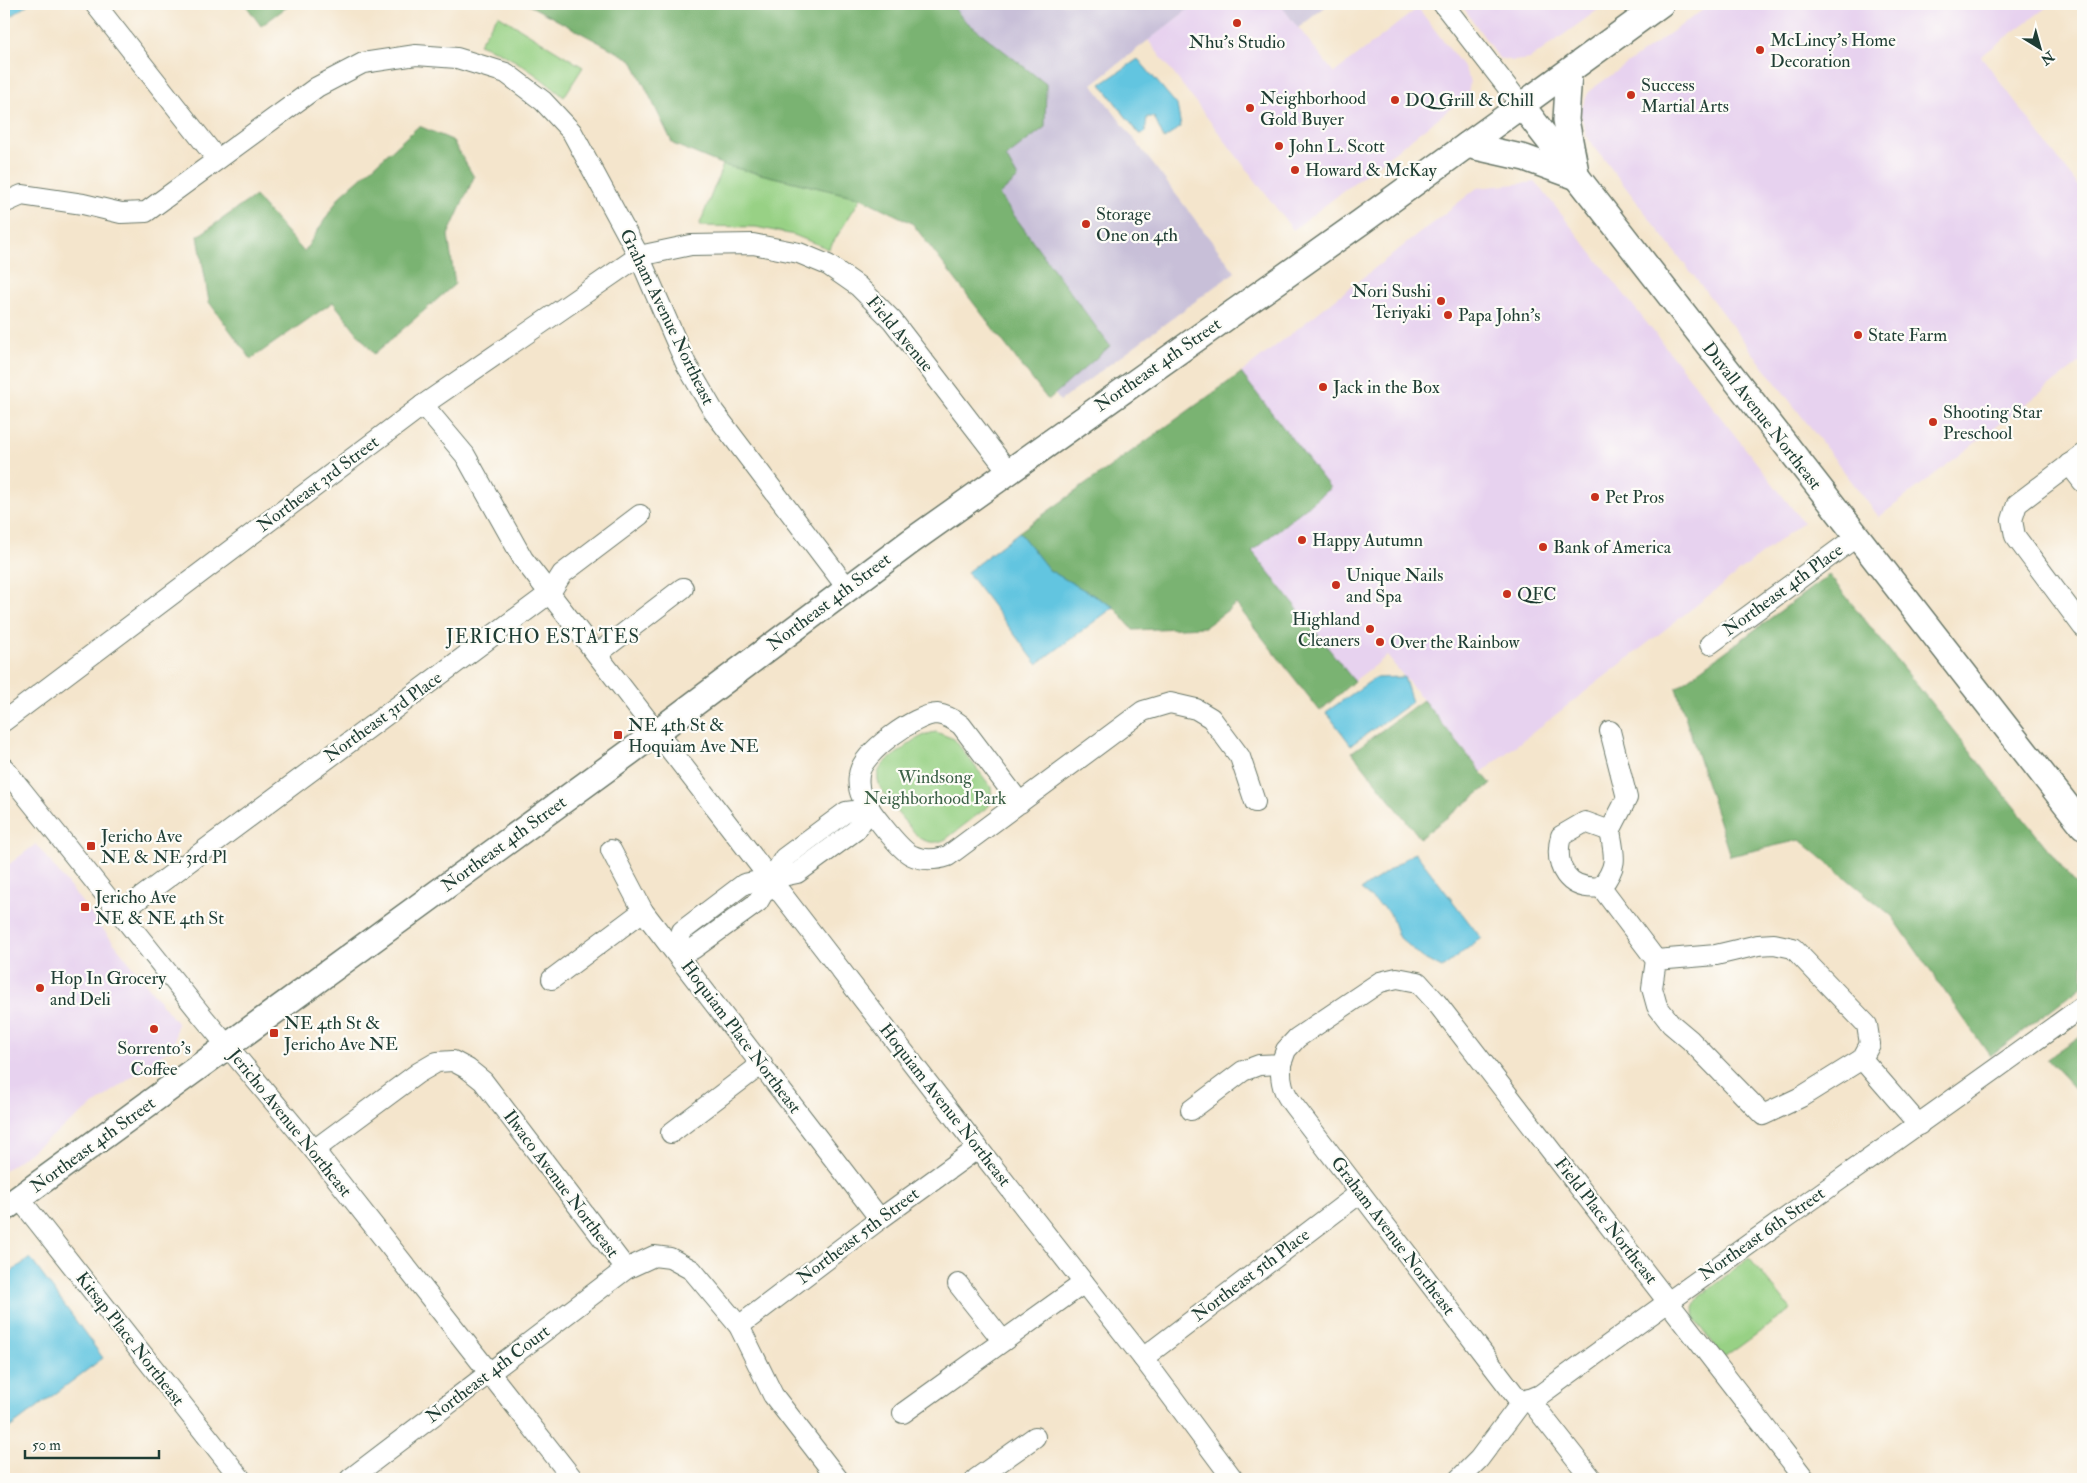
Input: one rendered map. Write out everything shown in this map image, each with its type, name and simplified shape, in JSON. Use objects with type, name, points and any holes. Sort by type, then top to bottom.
[{"type":"main road","name":"Northeast 4th Street","points":[[12,1204],[1008,471],[1522,106],[1661,4]]},
{"type":"main road","points":[[1569,72],[1566,120],[1577,177]]},
{"type":"main road","name":"Duvall Avenue Northeast","points":[[1522,106],[2083,826]]},
{"type":"main road","points":[[1467,145],[1525,158],[1577,177]]},
{"type":"street","points":[[4,203],[22,195],[83,204],[121,213],[146,212],[217,159],[95,4]]},
{"type":"street","name":"Duvall Avenue Northeast","points":[[1443,4],[1522,106]]},
{"type":"street","name":"Graham Avenue Northeast","points":[[217,159],[317,87],[363,63],[416,55],[457,58],[506,73],[543,101],[572,132],[639,256],[686,364],[714,412],[848,589]]},
{"type":"street","name":"Field Avenue","points":[[639,256],[691,244],[753,244],[799,253],[828,265],[858,286],[892,320],[1008,471]]},
{"type":"street","name":"Northeast 3rd Street","points":[[4,720],[423,405],[639,256]]},
{"type":"street","name":"Hoquiam Avenue Northeast","points":[[423,405],[465,455],[523,559],[978,1148],[1143,1358],[1233,1479]]},
{"type":"street","points":[[2083,482],[2076,459],[2017,504],[2012,520],[2015,536],[2083,626]]},
{"type":"street","name":"Northeast 3rd Place","points":[[120,913],[550,593],[562,574],[640,515]]},
{"type":"street","name":"Northeast 4th Place","points":[[1710,644],[1856,537]]},
{"type":"street","points":[[597,654],[683,588]]},
{"type":"street","points":[[1020,803],[961,725],[951,717],[937,714],[914,720],[872,752],[863,763],[859,773],[862,796],[900,846],[910,855],[920,859],[936,860],[948,856],[1020,803],[1143,711],[1170,703],[1196,709],[1211,718],[1240,757],[1255,802]]},
{"type":"street","points":[[1610,731],[1626,798],[1610,832],[1614,852],[1612,873],[1601,887],[1588,889],[1576,886],[1560,864],[1558,848],[1561,836],[1585,822],[1610,832]]},
{"type":"street","name":"Jericho Avenue Northeast","points":[[4,768],[314,1150],[573,1479]]},
{"type":"street","points":[[676,952],[682,930],[744,884],[771,880],[797,873],[856,830],[870,809]]},
{"type":"street","name":"Hoquiam Place Northeast","points":[[611,850],[643,911],[880,1219]]},
{"type":"street","points":[[1601,887],[1656,960],[1652,988],[1657,1006],[1671,1024],[1690,1040],[1763,1114],[1801,1097],[1862,1059],[1870,1044],[1866,1025],[1793,948],[1774,944],[1758,945],[1716,955],[1656,960]]},
{"type":"street","points":[[552,979],[643,911]]},
{"type":"street","name":"Field Place Northeast","points":[[1281,1064],[1286,1050],[1296,1038],[1380,982],[1397,978],[1418,982],[1436,1002],[1805,1479]]},
{"type":"street","name":"Northeast 6th Street","points":[[1459,1479],[1479,1459],[1525,1401],[1540,1395],[1668,1300],[1919,1125],[2083,1006]]},
{"type":"street","points":[[1862,1059],[1919,1125]]},
{"type":"street","name":"Ilwaco Avenue Northeast","points":[[314,1150],[418,1073],[436,1062],[453,1061],[468,1069],[482,1081],[626,1270],[654,1256],[670,1258],[692,1270],[740,1326],[773,1395],[838,1479]]},
{"type":"street","points":[[671,1133],[762,1064]]},
{"type":"street","points":[[1191,1110],[1243,1072],[1259,1065],[1281,1064]]},
{"type":"street","name":"Graham Avenue Northeast","points":[[1281,1064],[1280,1079],[1283,1091],[1360,1193],[1525,1401],[1592,1479]]},
{"type":"street","name":"Northeast 5th Street","points":[[740,1326],[880,1219],[978,1148]]},
{"type":"street","name":"Northeast 5th Place","points":[[1143,1358],[1360,1193]]},
{"type":"street","name":"Kitsap Place Northeast","points":[[12,1204],[241,1479]]},
{"type":"street","name":"Northeast 4th Court","points":[[350,1479],[626,1270]]},
{"type":"street","points":[[903,1413],[1084,1283]]},
{"type":"street","points":[[958,1284],[1003,1341]]},
{"type":"street","points":[[976,1479],[1035,1437]]},
{"type":"shaded area","name":"Storage One on 4th","points":[[951,4],[1195,4],[1092,84],[1235,272],[1060,401],[921,220],[1045,127]]},
{"type":"shaded area","points":[[1195,4],[1280,4],[1334,73],[1418,8],[1465,69],[1470,82],[1468,95],[1293,230],[1148,40]]},
{"type":"shaded area","points":[[1280,4],[1329,4],[1298,28]]},
{"type":"shaded area","points":[[1461,4],[1606,4],[1530,59],[1513,61],[1499,58]]},
{"type":"shaded area","points":[[1711,4],[2051,4],[1981,56],[2083,192],[2083,360],[1879,517],[1587,137],[1580,112],[1589,91]]},
{"type":"shaded area","points":[[1536,182],[1803,522],[1482,772],[1387,656],[1354,681],[1252,551],[1241,373],[1477,188]]},
{"type":"shaded area","points":[[36,844],[177,1023],[174,1046],[4,1171],[4,868]]},
{"type":"green space","points":[[245,4],[291,4],[261,26]]},
{"type":"green space","points":[[527,4],[951,4],[963,19],[1046,84],[1045,127],[1006,157],[1018,178],[999,195],[1110,346],[1048,400],[912,223],[861,198],[723,165],[673,144],[632,60]]},
{"type":"green space","points":[[498,15],[583,67],[564,97],[524,66],[503,54],[479,44]]},
{"type":"green space","points":[[419,126],[452,140],[474,177],[448,235],[455,284],[374,354],[333,302],[251,359],[209,302],[198,236],[255,196],[304,252],[340,196]]},
{"type":"green space","points":[[723,165],[861,198],[829,249],[794,235],[756,227],[699,226]]},
{"type":"green space","points":[[1241,373],[1330,488],[1252,551],[1354,681],[1320,711],[1236,604],[1205,627],[1133,630],[1114,607],[1049,570],[1019,532]]},
{"type":"green space","points":[[1829,575],[2083,893],[2083,985],[1990,1056],[1892,916],[1800,840],[1730,856],[1676,688]]},
{"type":"green space","points":[[1423,700],[1491,784],[1420,838],[1352,752]]},
{"type":"green space","name":"Windsong Neighborhood Park","points":[[936,732],[954,739],[991,787],[992,799],[990,805],[946,839],[932,842],[919,838],[893,808],[881,789],[878,774],[886,762],[912,742]]},
{"type":"green space","points":[[2083,1034],[2083,1097],[2047,1059]]},
{"type":"green space","points":[[1749,1258],[1791,1309],[1724,1358],[1695,1319],[1694,1308],[1699,1297]]},
{"type":"water","points":[[4,4],[28,4],[4,22]]},
{"type":"water","points":[[1138,59],[1177,105],[1181,127],[1164,139],[1154,117],[1147,117],[1145,133],[1139,134],[1101,84]]},
{"type":"water","points":[[1019,532],[1049,570],[1114,607],[1037,664],[967,572]]},
{"type":"water","points":[[1404,677],[1412,702],[1351,745],[1326,712],[1375,678]]},
{"type":"water","points":[[1415,852],[1481,938],[1442,968],[1424,959],[1398,936],[1390,913],[1361,890]]},
{"type":"water","points":[[30,1258],[103,1358],[4,1432],[4,1277]]},
{"type":"place","name":"Nhu's Studio","points":[[1237,23]]},
{"type":"place","name":"McLincy's Home Decoration","points":[[1760,50]]},
{"type":"place","name":"Success Martial Arts","points":[[1631,95]]},
{"type":"place","name":"DQ Grill & Chill","points":[[1395,100]]},
{"type":"place","name":"Neighborhood Gold Buyer","points":[[1250,108]]},
{"type":"place","name":"John L. Scott","points":[[1279,146]]},
{"type":"place","name":"Howard & McKay","points":[[1295,170]]},
{"type":"place","name":"Storage One on 4th","points":[[1086,224]]},
{"type":"place","name":"Nori Sushi Teriyaki","points":[[1441,301]]},
{"type":"place","name":"Papa John's","points":[[1448,315]]},
{"type":"place","name":"State Farm","points":[[1858,335]]},
{"type":"place","name":"Jack in the Box","points":[[1323,387]]},
{"type":"place","name":"Shooting Star Preschool","points":[[1933,422]]},
{"type":"place","name":"Pet Pros","points":[[1595,497]]},
{"type":"place","name":"Happy Autumn","points":[[1302,540]]},
{"type":"place","name":"Bank of America","points":[[1543,547]]},
{"type":"place","name":"Unique Nails and Spa","points":[[1336,585]]},
{"type":"place","name":"QFC","points":[[1507,594]]},
{"type":"place","name":"Highland Cleaners","points":[[1370,629]]},
{"type":"place","name":"Over the Rainbow","points":[[1380,642]]},
{"type":"place","name":"NE 4th St & Hoquiam Ave NE","points":[[618,735]]},
{"type":"place","name":"Jericho Ave NE & NE 3rd Pl","points":[[91,846]]},
{"type":"place","name":"Jericho Ave NE & NE 4th St","points":[[85,907]]},
{"type":"place","name":"Hop In Grocery and Deli","points":[[40,988]]},
{"type":"place","name":"Sorrento's Coffee","points":[[154,1029]]},
{"type":"place","name":"NE 4th St & Jericho Ave NE","points":[[274,1033]]},
{"type":"district","name":"JERICHO ESTATES","points":[[543,637]]}]
